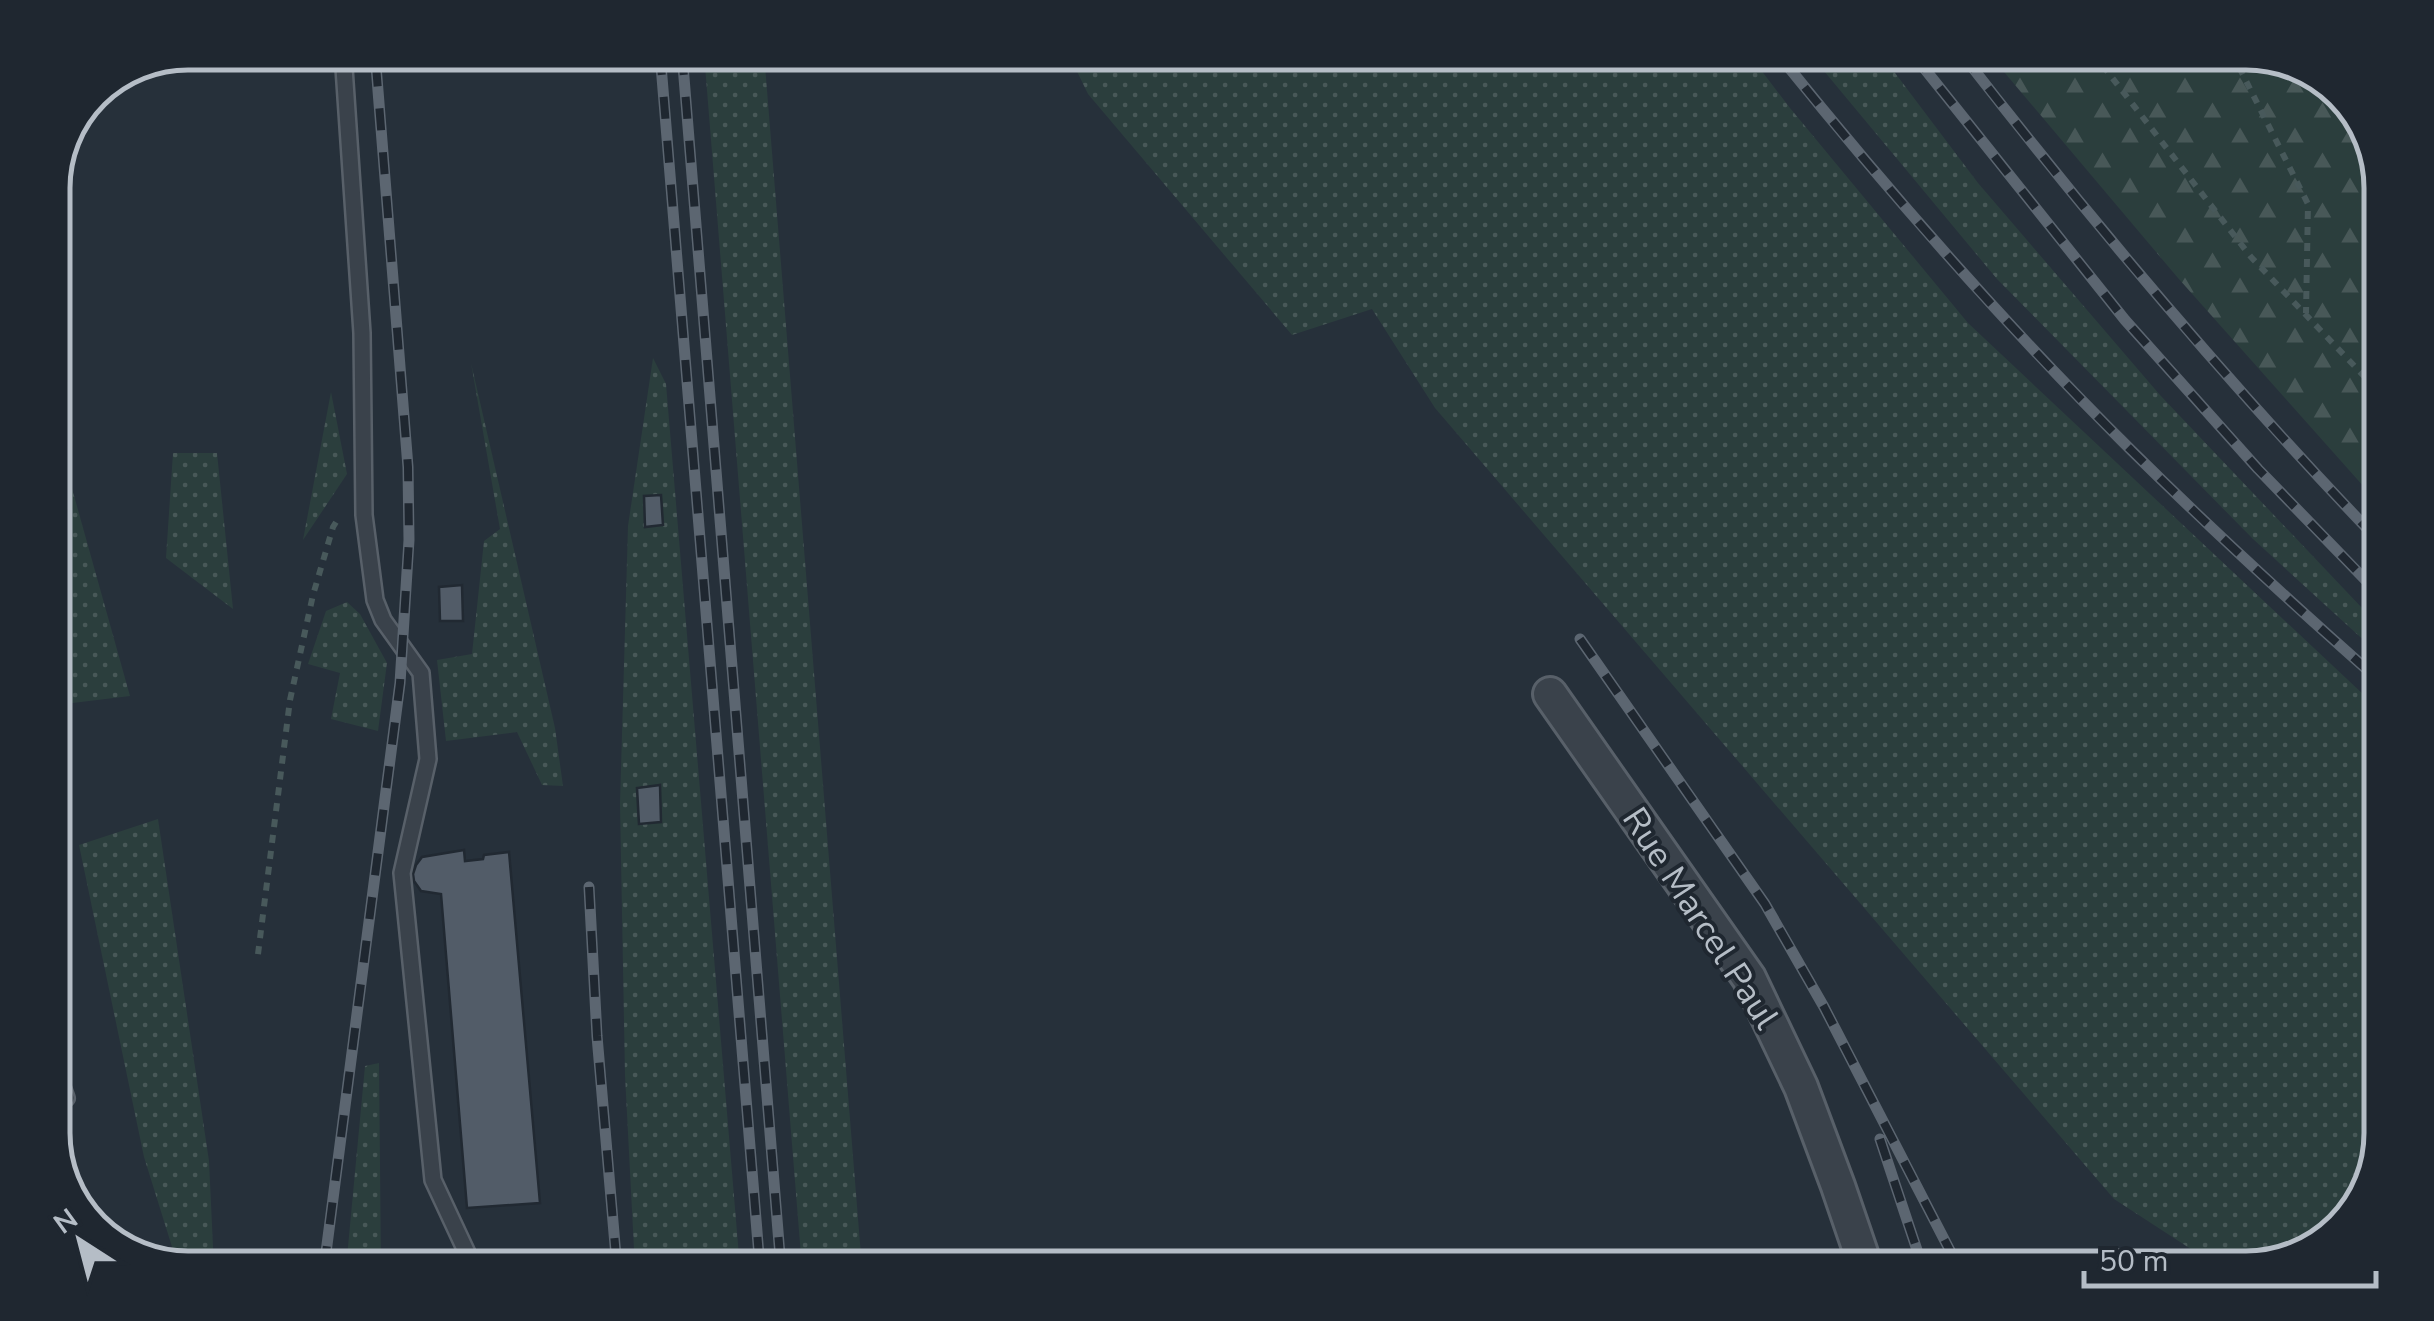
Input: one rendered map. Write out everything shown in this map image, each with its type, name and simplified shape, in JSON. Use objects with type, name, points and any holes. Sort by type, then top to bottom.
[{"type":"street","name":"Rue Marcel Paul","points":[[1550,694],[1749,978],[1812,1116],[1860,1251]]},
{"type":"lane","points":[[344,70],[362,332],[364,515],[375,600],[383,620],[421,673],[428,759],[402,873],[433,1180],[466,1251]]},
{"type":"path","points":[[2108,70],[2251,257],[2364,376]]},
{"type":"path","points":[[2241,70],[2308,204],[2306,315]]},
{"type":"path","points":[[258,954],[290,700],[333,526],[363,475]]},
{"type":"green space","points":[[705,70],[765,70],[861,1251],[801,1251]]},
{"type":"green space","points":[[1076,70],[1761,70],[1968,323],[2364,695],[2364,1133],[2358,1171],[2335,1211],[2312,1231],[2284,1245],[2246,1251],[2194,1251],[2114,1199],[1435,408],[1372,309],[1292,335],[1088,94]]},
{"type":"green space","points":[[1823,70],[1893,70],[1978,183],[2160,395],[2364,610],[2364,640],[2253,539],[1997,279]]},
{"type":"green space","points":[[2002,70],[2269,72],[2312,90],[2335,110],[2358,150],[2364,180],[2364,487],[2178,278]]},
{"type":"green space","points":[[653,358],[666,384],[739,1251],[634,1251],[625,1075],[620,804],[628,526]]},
{"type":"green space","points":[[471,363],[555,728],[563,786],[542,785],[517,732],[446,741],[437,660],[472,654],[484,541],[500,529]]},
{"type":"green space","points":[[331,392],[347,474],[303,540]]},
{"type":"green space","points":[[173,453],[217,453],[233,609],[166,558]]},
{"type":"green space","points":[[70,481],[130,696],[70,703]]},
{"type":"green space","points":[[347,602],[360,614],[387,663],[378,731],[331,719],[340,673],[308,664],[326,611]]},
{"type":"green space","points":[[158,819],[209,1161],[213,1251],[173,1250],[144,1157],[79,845]]},
{"type":"green space","points":[[379,1063],[381,1251],[348,1251],[365,1066]]},
{"type":"building","points":[[661,495],[663,525],[645,527],[644,496]]},
{"type":"building","points":[[462,585],[463,621],[440,621],[439,587]]},
{"type":"building","points":[[660,785],[661,822],[639,824],[637,788]]},
{"type":"building","points":[[464,850],[465,861],[509,852],[540,1203],[467,1208],[441,894],[421,891],[413,874],[422,857]]},
{"type":"railway","points":[[326,1251],[400,683],[409,540],[408,467],[376,70]]},
{"type":"railway","points":[[661,70],[759,1251]]},
{"type":"railway","points":[[683,70],[780,1251]]},
{"type":"railway","points":[[1791,70],[1948,256],[2084,403],[2223,539],[2364,667]]},
{"type":"railway","points":[[1926,70],[2125,320],[2258,469],[2364,578]]},
{"type":"railway","points":[[1974,70],[2165,304],[2364,525]]},
{"type":"railway","points":[[1580,639],[1765,904],[1824,1007],[1950,1251]]},
{"type":"railway","points":[[589,887],[616,1251]]},
{"type":"railway","points":[[1880,1139],[1917,1251]]}]
